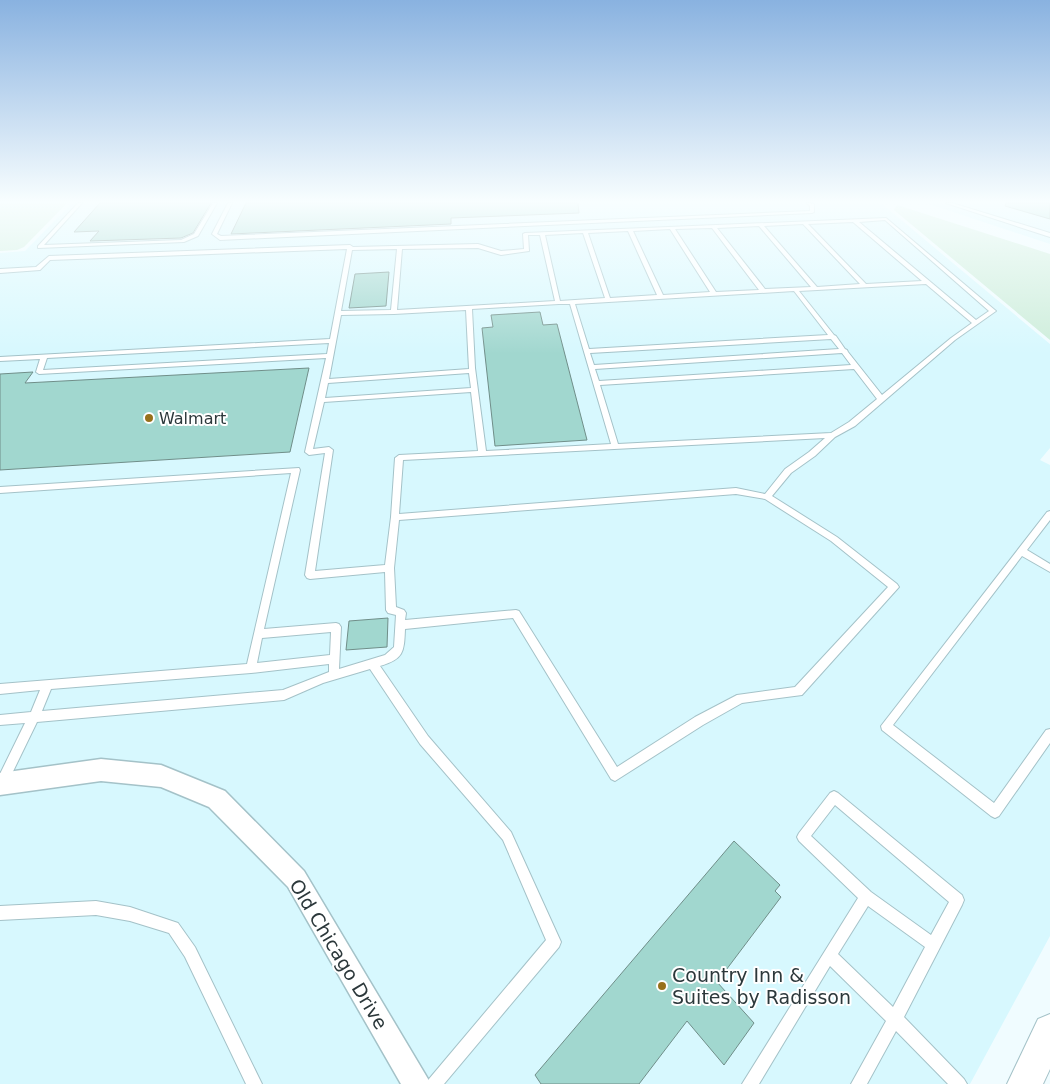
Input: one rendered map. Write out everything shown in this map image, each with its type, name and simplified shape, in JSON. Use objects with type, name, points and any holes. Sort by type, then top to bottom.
[{"type":"street","name":"Old Chicago Drive","points":[[0,785],[101,770],[161,776],[217,799],[296,879],[417,1084]]},
{"type":"street","points":[[1025,1084],[1050,1031]]},
{"type":"lane","points":[[0,271],[38,269],[48,258],[196,254]]},
{"type":"lane","points":[[348,254],[333,341],[309,452],[329,450],[310,575],[388,568]]},
{"type":"lane","points":[[394,312],[399,254]]},
{"type":"lane","points":[[547,254],[558,303]]},
{"type":"lane","points":[[592,254],[608,300]]},
{"type":"lane","points":[[641,254],[661,297]]},
{"type":"lane","points":[[688,254],[714,294]]},
{"type":"lane","points":[[734,254],[763,291]]},
{"type":"lane","points":[[785,254],[815,288]]},
{"type":"lane","points":[[834,254],[864,285]]},
{"type":"lane","points":[[893,254],[975,323]]},
{"type":"lane","points":[[767,497],[788,471],[812,454],[832,435],[852,424],[953,339],[993,311],[946,273],[926,254]]},
{"type":"lane","points":[[337,313],[394,312],[926,282]]},
{"type":"lane","points":[[795,290],[846,351],[881,399]]},
{"type":"lane","points":[[572,302],[615,446]]},
{"type":"lane","points":[[469,308],[472,371],[482,454]]},
{"type":"lane","points":[[586,351],[834,337]]},
{"type":"lane","points":[[0,359],[333,341]]},
{"type":"lane","points":[[591,367],[846,351]]},
{"type":"lane","points":[[44,357],[39,372],[330,356]]},
{"type":"lane","points":[[596,383],[857,367]]},
{"type":"lane","points":[[325,381],[472,371]]},
{"type":"lane","points":[[321,400],[474,390]]},
{"type":"lane","points":[[0,720],[284,696],[334,675],[388,658],[399,649],[401,613],[391,610],[388,568],[395,517],[399,458],[832,435]]},
{"type":"lane","points":[[0,490],[296,470],[250,668]]},
{"type":"lane","points":[[395,517],[736,490],[767,497],[834,539],[894,587],[798,692],[741,698],[699,721],[615,775],[516,614],[400,625]]},
{"type":"lane","points":[[1050,514],[886,726],[996,812],[1050,734]]},
{"type":"lane","points":[[1021,550],[1050,568]]},
{"type":"lane","points":[[258,634],[336,627],[334,675]]},
{"type":"lane","points":[[0,689],[334,659]]},
{"type":"lane","points":[[372,663],[424,740],[507,836],[554,942],[434,1084]]},
{"type":"lane","points":[[0,785],[48,685]]},
{"type":"lane","points":[[859,1084],[895,1020],[957,900],[834,797],[803,838],[866,897],[933,945]]},
{"type":"lane","points":[[750,1084],[866,897]]},
{"type":"lane","points":[[0,913],[96,908],[130,914],[173,928],[190,952],[254,1084]]},
{"type":"lane","points":[[829,955],[960,1084]]},
{"type":"shaded area","points":[[0,254],[942,254],[1050,344],[1050,448],[1040,460],[1050,465],[1050,936],[970,1084],[0,1084]]},
{"type":"green space","points":[[946,254],[1050,254],[1050,340]]},
{"type":"building","points":[[389,272],[386,306],[349,308],[355,274]]},
{"type":"building","points":[[540,312],[543,325],[557,324],[587,440],[495,446],[482,328],[493,327],[491,315]]},
{"type":"building","name":"Walmart","points":[[309,368],[290,452],[0,470],[0,374],[33,372],[25,383]]},
{"type":"building","points":[[388,618],[387,647],[346,650],[349,621]]},
{"type":"building","name":"Country Inn & Suites by Radisson","points":[[734,841],[780,885],[775,891],[781,897],[717,982],[754,1023],[724,1065],[687,1021],[639,1084],[541,1084],[535,1075]]},
{"type":"place","name":"Walmart","points":[[149,418]]},
{"type":"place","name":"Country Inn & Suites by Radisson","points":[[662,986]]}]
